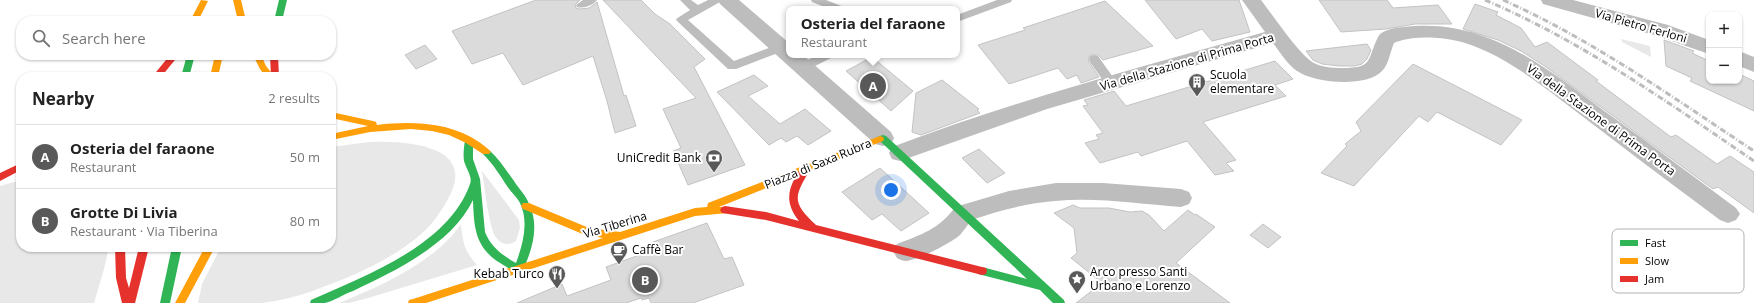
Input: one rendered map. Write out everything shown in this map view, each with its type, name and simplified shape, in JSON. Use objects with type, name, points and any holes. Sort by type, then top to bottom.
[{"type":"main road","points":[[237,0],[241,16]]},
{"type":"main road","points":[[279,16],[283,0]]},
{"type":"main road","points":[[197,16],[205,1]]},
{"type":"main road","points":[[201,16],[205,1]]},
{"type":"main road","points":[[160,72],[171,60]]},
{"type":"main road","points":[[186,72],[190,60]]},
{"type":"main road","points":[[215,72],[218,60]]},
{"type":"main road","points":[[260,60],[267,72]]},
{"type":"main road","points":[[274,60],[275,72]]},
{"type":"main road","points":[[336,116],[388,127],[439,130],[469,140],[489,155],[500,168],[526,206],[530,234],[526,252],[518,269],[492,254],[483,242],[476,217],[475,181],[469,162],[469,140]]},
{"type":"main road","points":[[336,136],[362,130],[388,127]]},
{"type":"main road","name":"Piazza di Saxa Rubra","points":[[695,212],[883,138],[1060,303]]},
{"type":"main road","points":[[806,168],[793,186],[791,201],[798,215],[814,228]]},
{"type":"main road","points":[[0,177],[16,169]]},
{"type":"main road","points":[[0,180],[16,175]]},
{"type":"main road","points":[[315,303],[405,258],[440,234],[459,216],[472,193],[475,181]]},
{"type":"main road","points":[[526,206],[588,232],[618,236]]},
{"type":"main road","name":"Via Tiberina","points":[[412,303],[695,212],[734,210],[754,213],[905,251]]},
{"type":"main road","points":[[905,251],[1043,287]]},
{"type":"main road","points":[[120,252],[121,278],[127,303]]},
{"type":"main road","points":[[130,303],[143,252]]},
{"type":"main road","points":[[165,303],[177,252]]},
{"type":"main road","points":[[180,303],[207,252]]},
{"type":"street","points":[[727,0],[786,52]]},
{"type":"street","points":[[1251,0],[1278,35]]},
{"type":"street","name":"Via Pietro Ferloni","points":[[1550,0],[1661,30],[1706,46]]},
{"type":"street","name":"Via della Stazione di Prima Porta","points":[[900,154],[993,118],[1278,35],[1305,66],[1320,72],[1340,75],[1358,73],[1372,69],[1380,57],[1385,40],[1393,36],[1441,32],[1480,42],[1527,66],[1728,214]]},
{"type":"street","points":[[793,58],[883,138]]},
{"type":"street","points":[[1742,59],[1754,65]]},
{"type":"street","points":[[905,251],[941,237],[953,228],[963,213],[1007,200],[1057,192],[1181,198]]},
{"type":"lane","points":[[581,5],[592,0]]},
{"type":"lane","points":[[685,0],[697,10]]},
{"type":"lane","points":[[716,0],[681,19],[732,66],[786,57]]},
{"type":"lane","points":[[816,0],[832,6]]},
{"type":"lane","points":[[960,18],[1007,0]]},
{"type":"lane","points":[[1094,59],[1111,83]]},
{"type":"shaded area","points":[[1621,39],[1650,46],[1651,57],[1622,42]]},
{"type":"shaded area","points":[[369,142],[418,145],[433,150],[446,157],[454,167],[455,181],[448,199],[436,218],[428,227],[409,244],[370,267],[315,290],[282,300],[262,303],[198,303],[202,284],[218,252],[336,252],[336,146]]},
{"type":"shaded area","points":[[482,171],[519,220],[520,228],[516,241],[513,243],[502,243],[495,236],[489,214]]},
{"type":"shaded area","points":[[16,181],[16,252],[108,252],[94,303],[0,303],[0,186]]},
{"type":"shaded area","points":[[461,224],[465,246],[469,255],[477,265],[368,298],[349,303],[339,303],[389,281],[422,261],[450,238]]},
{"type":"building","points":[[536,0],[580,0],[575,5],[576,8],[580,9],[589,8],[597,2],[624,96],[626,95],[636,126],[615,133],[593,56],[523,85],[503,53],[472,64],[452,31]]},
{"type":"building","points":[[603,0],[641,0],[655,14],[670,24],[705,59],[694,67],[745,165],[688,185],[673,151],[681,148],[663,109],[696,98]]},
{"type":"building","points":[[1145,0],[1239,0],[1250,32],[1212,41],[1202,29],[1176,39]]},
{"type":"building","points":[[1319,0],[1387,0],[1393,8],[1438,5],[1452,24],[1415,24],[1386,29],[1341,32]]},
{"type":"building","points":[[1105,1],[1153,46],[1103,60],[1098,55],[1090,55],[1088,59],[1089,62],[1099,77],[1081,83],[1077,75],[1067,79],[1058,68],[1009,84],[978,45],[1025,30],[1023,28]]},
{"type":"building","points":[[1475,4],[1498,12],[1496,15],[1521,28],[1535,47],[1547,42],[1671,137],[1676,135],[1717,164],[1730,156],[1754,172],[1754,213],[1718,187],[1713,189],[1546,67],[1521,51],[1498,40],[1463,29]]},
{"type":"building","points":[[1664,40],[1694,51],[1692,53],[1706,60],[1706,84],[1742,84],[1742,75],[1754,81],[1754,111],[1690,81],[1692,78],[1666,66]]},
{"type":"building","points":[[1367,44],[1371,50],[1367,59],[1362,64],[1355,66],[1322,64],[1313,60],[1306,51]]},
{"type":"building","points":[[425,45],[437,59],[416,69],[405,55]]},
{"type":"building","points":[[870,58],[873,58],[913,91],[891,111],[846,71]]},
{"type":"building","points":[[1275,61],[1293,79],[1275,85],[1286,96],[1203,122],[1236,160],[1226,163],[1234,171],[1215,175],[1187,141],[1141,156],[1138,152],[1100,163],[1085,143],[1099,139],[1096,135],[1103,133],[1083,106],[1088,105],[1084,100],[1114,91],[1126,106]]},
{"type":"building","points":[[1413,64],[1522,120],[1501,145],[1437,112],[1428,122],[1419,116],[1354,186],[1321,173],[1347,146],[1345,144],[1361,131],[1356,122]]},
{"type":"building","points":[[754,75],[768,86],[748,96],[780,124],[805,109],[831,131],[808,145],[797,136],[786,142],[781,138],[769,145],[717,92]]},
{"type":"building","points":[[942,80],[979,109],[977,110],[980,113],[921,135],[912,132],[916,93]]},
{"type":"building","points":[[979,149],[1005,173],[987,183],[962,158]]},
{"type":"building","points":[[880,168],[929,213],[901,231],[882,214],[872,220],[842,192]]},
{"type":"building","points":[[1073,205],[1080,208],[1109,208],[1130,212],[1142,211],[1149,215],[1164,231],[1188,210],[1195,215],[1196,214],[1215,227],[1176,263],[1230,303],[1076,303],[1102,283],[1071,258],[1077,253],[1074,228],[1054,213]]},
{"type":"building","points":[[707,223],[724,259],[732,257],[744,285],[693,303],[651,303],[649,298],[642,300],[641,298],[626,303],[517,303],[562,284],[567,296],[611,280],[606,267],[656,249],[653,242]]},
{"type":"building","points":[[1263,224],[1281,237],[1268,248],[1250,235]]},
{"type":"railway","points":[[1485,0],[1556,34],[1590,54],[1656,95],[1754,161]]},
{"type":"railway","points":[[1503,0],[1569,33],[1632,70],[1754,151]]},
{"type":"traffic: fast","points":[[279,16],[283,0]]},
{"type":"traffic: fast","points":[[186,72],[190,60]]},
{"type":"traffic: fast","points":[[880,139],[883,138],[1060,303]]},
{"type":"traffic: fast","points":[[469,140],[468,152],[470,167],[475,179],[480,232],[490,251],[518,269],[527,247],[529,231],[528,215],[525,204],[496,163],[486,152]]},
{"type":"traffic: fast","points":[[315,303],[376,275],[418,250],[453,222],[465,206],[474,186]]},
{"type":"traffic: fast","points":[[165,303],[176,252]]},
{"type":"traffic: fast","points":[[982,271],[1043,287]]},
{"type":"traffic: slow","points":[[237,0],[241,16]]},
{"type":"traffic: slow","points":[[196,16],[204,1]]},
{"type":"traffic: slow","points":[[215,72],[218,60]]},
{"type":"traffic: slow","points":[[260,60],[267,72]]},
{"type":"traffic: slow","points":[[336,116],[373,124]]},
{"type":"traffic: slow","points":[[336,136],[350,132],[390,127],[411,126],[432,128],[470,140],[486,152]]},
{"type":"traffic: slow","points":[[711,206],[880,139]]},
{"type":"traffic: slow","points":[[526,206],[588,232],[619,236]]},
{"type":"traffic: slow","points":[[413,303],[695,212],[725,210]]},
{"type":"traffic: slow","points":[[180,303],[207,252]]},
{"type":"traffic: jam","points":[[160,72],[171,60]]},
{"type":"traffic: jam","points":[[274,60],[275,72]]},
{"type":"traffic: jam","points":[[806,168],[795,186],[793,200],[799,213],[813,228]]},
{"type":"traffic: jam","points":[[0,177],[16,169]]},
{"type":"traffic: jam","points":[[725,210],[766,216],[982,271]]},
{"type":"traffic: jam","points":[[120,252],[121,278],[127,303]]},
{"type":"traffic: jam","points":[[130,303],[143,252]]},
{"type":"place","name":"Osteria del faraone","points":[[873,86]]},
{"type":"place","name":"Scuola elementare","points":[[1197,97]]},
{"type":"place","name":"UniCredit Bank","points":[[714,173]]},
{"type":"place","name":"Caffè Bar","points":[[619,265]]},
{"type":"place","name":"Grotte Di Livia","points":[[645,280]]},
{"type":"place","name":"Kebab Turco","points":[[557,289]]},
{"type":"place","name":"Arco presso Santi Urbano e Lorenzo","points":[[1077,294]]}]
